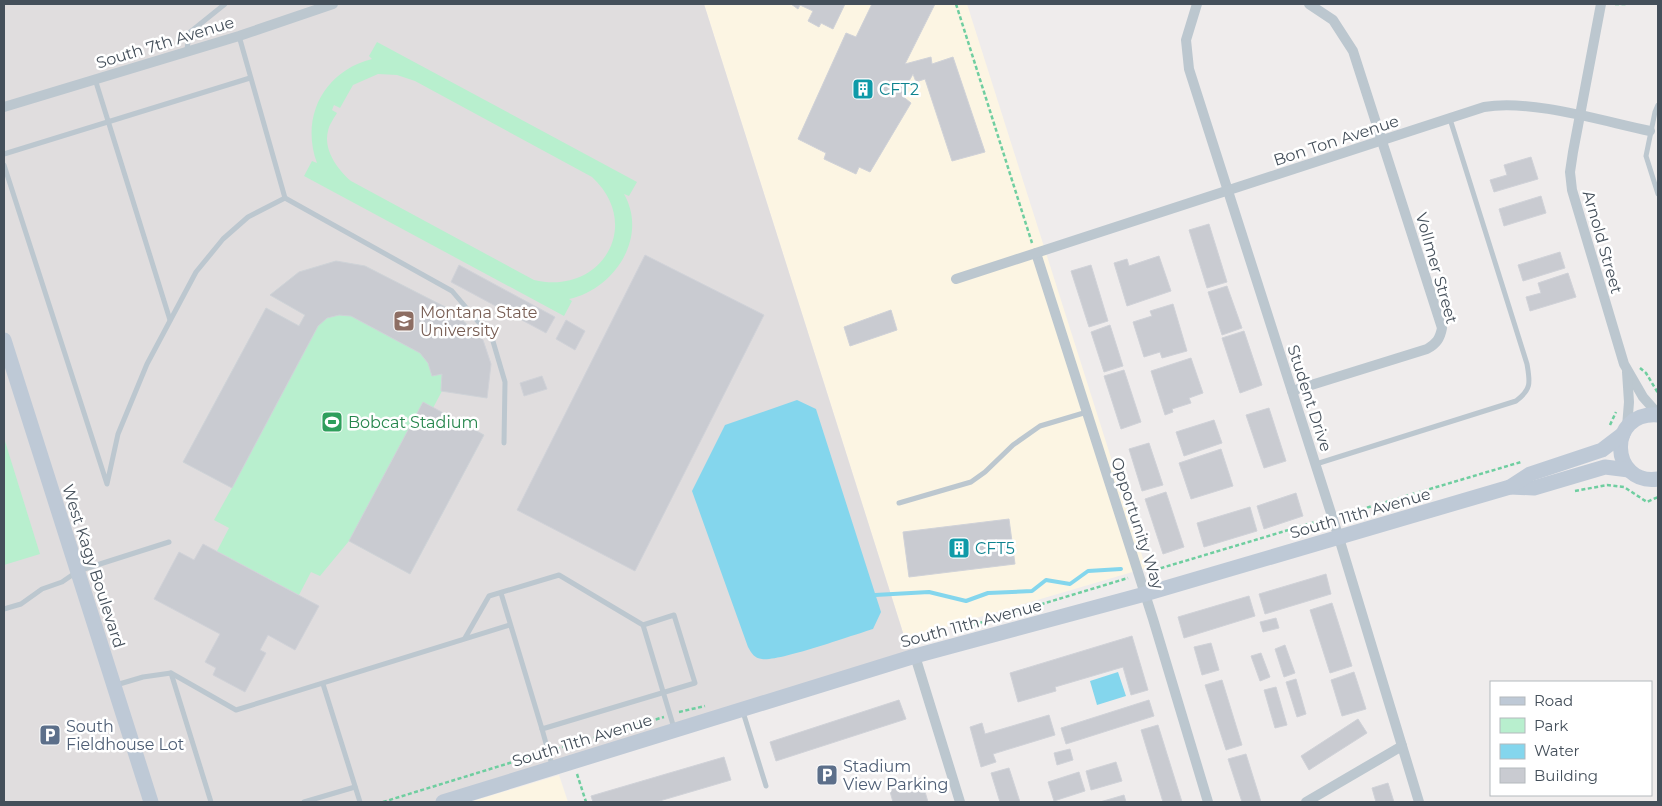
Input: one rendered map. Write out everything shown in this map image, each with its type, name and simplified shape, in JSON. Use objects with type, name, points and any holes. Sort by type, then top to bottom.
[{"type":"street","name":"South 7th Avenue","points":[[4,107],[239,36],[333,4]]},
{"type":"street","name":"Student Drive","points":[[1197,4],[1190,24],[1186,53],[1227,191],[1316,464],[1419,802]]},
{"type":"street","points":[[1309,4],[1333,20],[1353,52],[1382,141]]},
{"type":"street","name":"Arnold Street","points":[[1601,4],[1571,165],[1572,190],[1626,369],[1630,402],[1625,430]]},
{"type":"street","name":"Bon Ton Avenue","points":[[956,279],[1450,119],[1503,104],[1580,116],[1650,131]]},
{"type":"street","name":"Vollmer Street","points":[[1292,391],[1427,349],[1435,344],[1440,336],[1442,328],[1382,141]]},
{"type":"street","name":"Opportunity Way","points":[[1036,254],[1139,574],[1208,802]]},
{"type":"street","name":"West Kagy Boulevard","points":[[4,340],[151,802]]},
{"type":"street","name":"Arnold Street","points":[[1626,369],[1643,397],[1658,415]]},
{"type":"street","name":"South 11th Avenue","points":[[443,802],[915,656],[1145,594],[1510,487],[1530,474],[1602,450],[1641,416],[1658,415]]},
{"type":"street","points":[[1625,430],[1620,441],[1621,456],[1630,470]]},
{"type":"street","name":"South 11th Avenue","points":[[1510,487],[1534,488],[1606,466],[1630,470],[1640,477],[1658,478]]},
{"type":"street","points":[[915,656],[960,802]]},
{"type":"street","points":[[1306,802],[1402,746]]},
{"type":"lane","points":[[188,50],[190,33],[225,4]]},
{"type":"lane","points":[[239,36],[285,198],[452,291],[492,338],[505,382],[504,443]]},
{"type":"lane","points":[[4,154],[250,78]]},
{"type":"lane","points":[[95,79],[170,320]]},
{"type":"lane","points":[[1658,105],[1650,131],[1646,156],[1658,194]]},
{"type":"lane","points":[[1316,464],[1516,401],[1526,394],[1530,382],[1527,364],[1450,119]]},
{"type":"lane","points":[[4,165],[106,484],[118,434],[147,364],[196,272],[223,239],[248,217],[285,198]]},
{"type":"lane","points":[[899,502],[971,482],[985,472],[1013,445],[1040,426],[1087,412]]},
{"type":"lane","points":[[4,609],[21,604],[42,589],[62,582],[78,571],[169,542]]},
{"type":"lane","points":[[465,639],[489,596],[559,575],[643,625],[674,730]]},
{"type":"lane","points":[[501,593],[553,768]]},
{"type":"lane","points":[[542,729],[695,683],[674,616],[643,625]]},
{"type":"lane","points":[[114,685],[143,677],[171,673],[236,710],[510,625]]},
{"type":"lane","points":[[171,673],[211,802]]},
{"type":"lane","points":[[323,684],[360,802]]},
{"type":"lane","points":[[743,709],[766,786]]},
{"type":"lane","points":[[304,802],[355,787]]},
{"type":"path","points":[[956,4],[1021,214],[1036,254]]},
{"type":"path","points":[[1615,4],[1628,4]]},
{"type":"path","points":[[1646,373],[1658,393]]},
{"type":"path","points":[[1608,428],[1618,404]]},
{"type":"path","points":[[1139,574],[1530,460]]},
{"type":"path","points":[[1579,491],[1607,485],[1624,487],[1647,502],[1658,497]]},
{"type":"shaded area","name":"Montana State University","points":[[4,4],[704,4],[905,639],[915,656],[433,802],[4,802]]},
{"type":"shaded area","points":[[704,4],[967,4],[1146,568],[905,639]]},
{"type":"shaded area","points":[[559,775],[568,802],[470,802]]},
{"type":"green space","points":[[377,42],[637,182],[629,196],[624,194],[631,211],[632,228],[629,244],[622,260],[612,273],[600,285],[585,294],[569,299],[572,301],[564,316],[304,176],[312,161],[317,163],[312,129],[314,113],[320,98],[329,85],[341,74],[355,65],[372,59],[369,56]],"holes":[[[378,74],[397,75],[415,81],[592,177],[607,196],[614,216],[614,235],[608,252],[596,267],[579,277],[558,282],[534,280],[351,181],[333,159],[328,145],[329,129],[337,113],[332,110],[334,105],[340,108],[353,85]]]},
{"type":"green space","name":"Bobcat Stadium","points":[[336,261],[365,266],[453,311],[483,340],[487,398],[442,391],[433,408],[484,435],[410,574],[349,541],[320,576],[311,572],[299,595],[217,551],[229,528],[214,520],[232,488],[183,462],[266,308],[299,326],[305,315],[270,295],[299,272]]},
{"type":"green space","points":[[4,438],[40,554],[4,565]]},
{"type":"water","points":[[797,400],[816,409],[881,612],[873,629],[799,652],[771,659],[762,659],[757,658],[748,647],[692,491],[725,425]]},
{"type":"water","points":[[1118,672],[1126,696],[1097,705],[1090,681]]},
{"type":"building","points":[[791,4],[845,4],[833,29],[821,23],[819,27],[808,21],[813,11],[800,5],[798,9]]},
{"type":"building","name":"CFT2","points":[[872,4],[935,4],[905,64],[931,57],[932,64],[953,57],[985,152],[952,161],[925,79],[916,82],[913,74],[901,95],[911,103],[870,172],[859,167],[856,174],[824,159],[826,153],[798,139],[846,33],[856,37]]},
{"type":"building","points":[[1531,157],[1538,179],[1494,192],[1490,180],[1507,175],[1504,165]]},
{"type":"building","points":[[1541,196],[1546,213],[1504,226],[1499,209]]},
{"type":"building","points":[[1209,224],[1227,282],[1207,288],[1189,230]]},
{"type":"building","points":[[1560,252],[1565,268],[1523,281],[1518,265]]},
{"type":"building","points":[[645,255],[764,315],[635,571],[517,510]]},
{"type":"building","points":[[1159,256],[1171,291],[1127,306],[1114,263],[1127,259],[1129,266]]},
{"type":"building","points":[[336,261],[365,266],[453,311],[483,340],[491,364],[487,398],[441,391],[442,374],[432,376],[428,363],[420,353],[351,316],[339,315],[327,318],[318,326],[232,488],[183,462],[266,308],[299,326],[305,315],[270,295],[299,272]]},
{"type":"building","points":[[459,265],[555,317],[546,333],[451,282]]},
{"type":"building","points":[[1091,265],[1108,321],[1089,327],[1071,271]]},
{"type":"building","points":[[1568,273],[1576,297],[1530,311],[1526,297],[1541,293],[1538,283]]},
{"type":"building","points":[[1227,286],[1242,328],[1222,335],[1208,292]]},
{"type":"building","points":[[1173,304],[1187,351],[1162,358],[1160,352],[1144,357],[1133,322],[1152,316],[1150,311]]},
{"type":"building","points":[[891,310],[897,330],[850,346],[844,327]]},
{"type":"building","points":[[566,320],[585,331],[575,350],[556,339]]},
{"type":"building","points":[[1110,325],[1123,366],[1104,372],[1091,332]]},
{"type":"building","points":[[1244,331],[1262,385],[1240,393],[1222,338]]},
{"type":"building","points":[[1191,358],[1203,393],[1189,398],[1191,403],[1172,409],[1173,412],[1165,415],[1151,371]]},
{"type":"building","points":[[1124,370],[1141,422],[1121,429],[1104,376]]},
{"type":"building","points":[[542,376],[547,389],[524,396],[520,383]]},
{"type":"building","points":[[423,402],[484,435],[410,574],[349,541]]},
{"type":"building","points":[[1269,408],[1286,461],[1264,468],[1246,415]]},
{"type":"building","points":[[1214,420],[1222,443],[1184,456],[1176,432]]},
{"type":"building","points":[[1149,443],[1163,485],[1142,491],[1129,449]]},
{"type":"building","points":[[1221,449],[1233,486],[1191,499],[1179,463]]},
{"type":"building","points":[[1166,492],[1184,547],[1163,554],[1145,499]]},
{"type":"building","points":[[1296,493],[1303,516],[1264,529],[1257,506]]},
{"type":"building","points":[[1250,507],[1257,531],[1204,547],[1197,523]]},
{"type":"building","name":"CFT5","points":[[1009,519],[1015,564],[909,577],[903,532]]},
{"type":"building","points":[[203,544],[319,606],[295,650],[268,635],[260,650],[266,653],[245,692],[213,675],[216,668],[205,662],[220,634],[154,599],[179,552],[194,560]]},
{"type":"building","points":[[1326,574],[1331,594],[1265,614],[1259,594]]},
{"type":"building","points":[[1249,596],[1255,616],[1184,638],[1178,617]]},
{"type":"building","points":[[1332,603],[1352,666],[1330,673],[1310,610]]},
{"type":"building","points":[[1276,618],[1279,628],[1263,632],[1260,622]]},
{"type":"building","points":[[1132,636],[1148,690],[1131,695],[1123,667],[1055,687],[1056,691],[1018,702],[1010,673]]},
{"type":"building","points":[[1211,643],[1219,670],[1202,675],[1194,647]]},
{"type":"building","points":[[1285,645],[1295,673],[1284,677],[1275,649]]},
{"type":"building","points":[[1261,653],[1270,677],[1260,681],[1251,656]]},
{"type":"building","points":[[1354,672],[1366,709],[1342,716],[1331,680]]},
{"type":"building","points":[[1296,679],[1306,714],[1297,717],[1286,682]]},
{"type":"building","points":[[1222,680],[1242,745],[1226,750],[1205,685]]},
{"type":"building","points":[[1276,687],[1287,725],[1275,728],[1264,690]]},
{"type":"building","points":[[899,700],[906,719],[776,761],[770,742]]},
{"type":"building","points":[[1149,700],[1154,716],[1066,744],[1061,728]]},
{"type":"building","points":[[1049,715],[1055,735],[993,754],[996,762],[981,767],[970,727],[982,723],[985,734]]},
{"type":"building","points":[[1358,719],[1367,733],[1309,770],[1301,756]]},
{"type":"building","points":[[1158,725],[1182,802],[1163,802],[1141,730]]},
{"type":"building","points":[[1070,749],[1073,760],[1057,765],[1054,753]]},
{"type":"building","points":[[1246,754],[1261,802],[1242,802],[1228,759]]},
{"type":"building","points":[[724,757],[731,780],[656,802],[593,802],[591,796]]},
{"type":"building","points":[[1116,762],[1122,781],[1091,790],[1086,771]]},
{"type":"building","points":[[1009,768],[1020,802],[1000,802],[991,773]]},
{"type":"building","points":[[1079,772],[1085,791],[1054,801],[1048,782]]},
{"type":"building","points":[[921,778],[928,802],[893,802],[889,788]]},
{"type":"building","points":[[1388,783],[1394,802],[1376,802],[1372,788]]},
{"type":"building","points":[[1124,795],[1126,802],[1100,802]]},
{"type":"waterway","points":[[875,595],[929,592],[966,601],[988,593],[1032,591],[1046,580],[1070,584],[1088,571],[1121,569]]},
{"type":"place","name":"CFT2","points":[[863,89]]},
{"type":"place","name":"Montana State University","points":[[404,321]]},
{"type":"place","name":"Bobcat Stadium","points":[[332,422]]},
{"type":"place","name":"CFT5","points":[[959,548]]},
{"type":"place","name":"South Fieldhouse Lot","points":[[50,735]]},
{"type":"place","name":"Stadium View Parking","points":[[827,775]]}]
